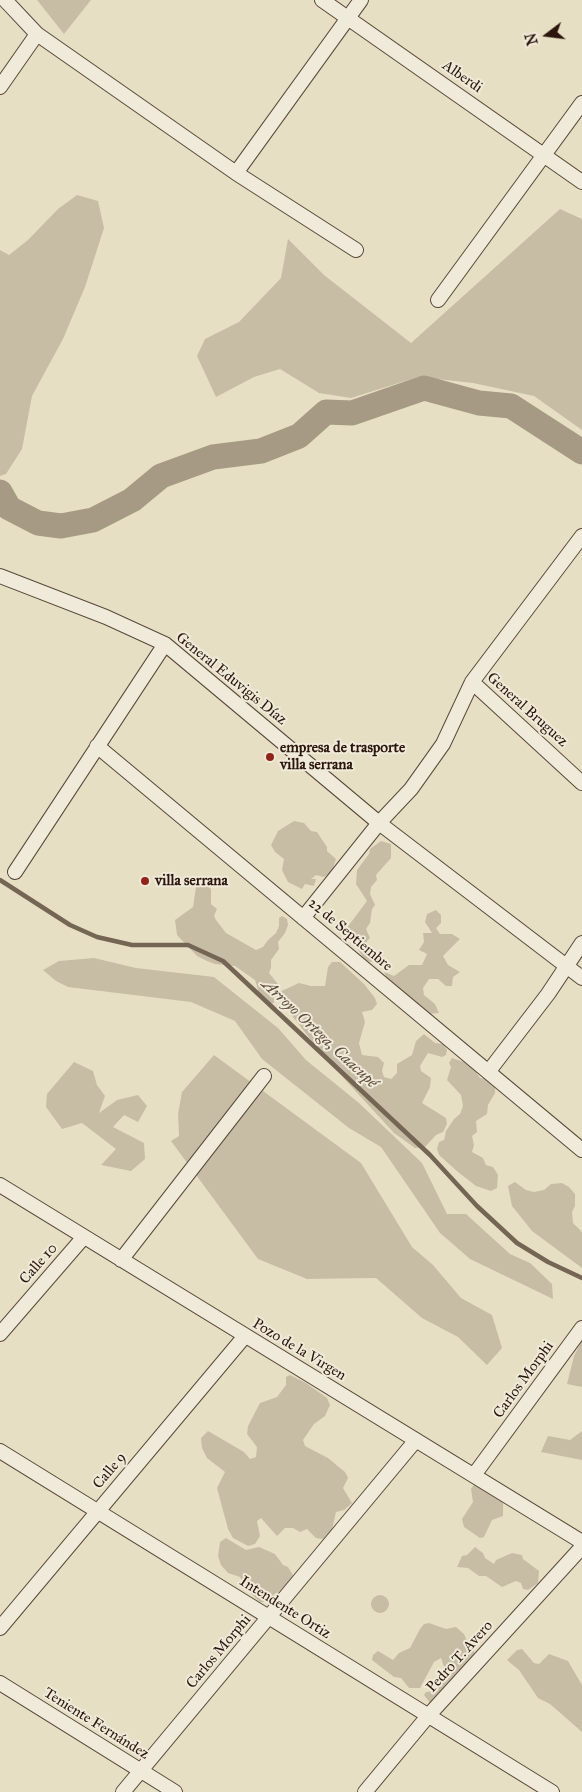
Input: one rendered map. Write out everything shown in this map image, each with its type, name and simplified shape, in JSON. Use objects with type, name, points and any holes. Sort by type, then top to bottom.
[{"type":"street","points":[[5,0],[37,34],[236,173],[356,250]]},
{"type":"street","name":"Alberdi","points":[[322,0],[582,182]]},
{"type":"street","points":[[236,173],[361,0]]},
{"type":"street","points":[[0,87],[37,34]]},
{"type":"street","points":[[438,300],[582,103]]},
{"type":"street","points":[[303,918],[379,823],[410,789],[444,744],[472,682],[582,536]]},
{"type":"street","name":"General Eduvigis Díaz","points":[[0,576],[106,617],[165,644],[379,823],[582,978]]},
{"type":"street","points":[[15,872],[165,644]]},
{"type":"street","name":"General Bruguez","points":[[472,682],[582,783]]},
{"type":"street","name":"22 de Septiembre","points":[[97,746],[582,1150]]},
{"type":"street","points":[[489,1071],[548,994],[582,943]]},
{"type":"street","points":[[121,1260],[264,1076]]},
{"type":"street","name":"Pozo de la Virgen","points":[[0,1185],[83,1238],[582,1542]]},
{"type":"street","name":"Calle 10","points":[[0,1334],[83,1238]]},
{"type":"street","name":"Carlos Morphi","points":[[474,1475],[582,1328]]},
{"type":"street","name":"Calle 9","points":[[0,1628],[246,1336]]},
{"type":"street","name":"Carlos Morphi","points":[[123,1792],[416,1440]]},
{"type":"street","name":"Intendente Ortiz","points":[[0,1451],[552,1792]]},
{"type":"street","name":"Pedro T. Avero","points":[[365,1792],[428,1716],[582,1547]]},
{"type":"street","name":"Teniente Fernández","points":[[0,1684],[175,1792]]},
{"type":"shaded area","points":[[37,0],[91,0],[64,34]]},
{"type":"shaded area","points":[[77,195],[98,201],[104,228],[85,287],[63,339],[32,396],[22,449],[6,474],[0,476],[0,250],[9,255],[28,240],[58,209]]},
{"type":"shaded area","points":[[560,209],[582,219],[582,430],[534,396],[473,383],[418,377],[351,398],[319,393],[280,369],[254,377],[216,397],[197,356],[205,339],[239,322],[281,278],[288,239],[324,275],[411,343]]},
{"type":"shaded area","points":[[294,821],[304,823],[311,831],[317,832],[327,847],[327,851],[336,859],[332,872],[324,877],[316,875],[311,879],[316,879],[314,886],[305,884],[302,889],[288,882],[282,870],[284,859],[275,852],[271,845],[278,831]]},
{"type":"shaded area","points":[[381,841],[391,844],[391,858],[376,875],[377,880],[371,887],[370,894],[375,905],[372,909],[370,923],[366,929],[370,938],[367,941],[367,948],[374,954],[372,962],[365,961],[346,929],[367,901],[356,884],[357,870],[369,854],[370,849]]},
{"type":"shaded area","points":[[203,882],[211,889],[211,904],[217,909],[214,916],[226,933],[256,950],[263,947],[276,933],[279,926],[279,918],[282,916],[287,919],[288,925],[285,933],[278,942],[279,949],[271,960],[269,973],[281,988],[273,991],[274,1003],[266,1004],[259,993],[255,980],[235,966],[215,964],[197,956],[177,935],[175,920],[193,907],[196,887]]},
{"type":"shaded area","points":[[436,910],[441,915],[441,923],[436,928],[440,934],[452,934],[460,939],[443,956],[448,965],[460,972],[453,977],[452,986],[446,986],[438,979],[429,979],[423,988],[424,995],[435,1004],[439,1013],[428,1014],[390,985],[384,972],[394,976],[409,965],[422,965],[427,954],[419,950],[424,942],[423,933],[432,933],[425,922],[427,914]]},
{"type":"shaded area","points":[[94,958],[136,968],[214,977],[278,1028],[306,1060],[359,1103],[422,1163],[447,1214],[466,1214],[510,1254],[530,1263],[552,1284],[553,1299],[470,1259],[440,1233],[381,1147],[349,1128],[262,1059],[235,1021],[191,1002],[68,987],[56,981],[43,970],[59,961]]},
{"type":"shaded area","points":[[332,962],[340,962],[364,984],[375,998],[377,1004],[372,1010],[362,1012],[365,1022],[359,1043],[362,1055],[378,1057],[384,1063],[382,1071],[384,1077],[391,1079],[397,1073],[397,1064],[412,1055],[416,1041],[424,1034],[435,1043],[443,1044],[447,1050],[446,1055],[442,1057],[428,1053],[420,1066],[421,1071],[431,1078],[430,1087],[422,1103],[446,1118],[447,1124],[443,1132],[436,1135],[425,1147],[415,1148],[394,1133],[326,1059],[275,994],[299,983],[311,986],[325,986],[328,967]]},
{"type":"shaded area","points":[[214,1055],[361,1163],[412,1247],[433,1265],[461,1298],[492,1315],[502,1348],[487,1365],[458,1337],[422,1318],[376,1278],[307,1279],[258,1259],[171,1141],[179,1136],[178,1114],[182,1092]]},
{"type":"shaded area","points":[[452,1058],[464,1062],[474,1069],[480,1078],[487,1079],[495,1084],[495,1093],[488,1105],[487,1114],[476,1121],[477,1132],[472,1136],[474,1145],[472,1152],[483,1158],[486,1165],[493,1167],[498,1175],[497,1188],[491,1191],[476,1186],[458,1172],[439,1155],[437,1149],[439,1142],[444,1140],[446,1131],[460,1114],[463,1106],[461,1095],[447,1080],[451,1067],[449,1063]]},
{"type":"shaded area","points":[[74,1062],[93,1071],[97,1085],[105,1096],[99,1113],[117,1100],[138,1095],[147,1106],[138,1122],[124,1115],[113,1127],[144,1143],[145,1159],[131,1171],[101,1165],[116,1149],[82,1123],[62,1129],[46,1107],[47,1094]]},
{"type":"shaded area","points":[[515,1182],[526,1190],[534,1192],[544,1190],[551,1184],[562,1183],[575,1194],[575,1206],[572,1212],[573,1223],[582,1232],[582,1268],[532,1231],[512,1206],[508,1186]]},
{"type":"shaded area","points":[[582,1340],[582,1387],[567,1384],[574,1356]]},
{"type":"shaded area","points":[[290,1375],[306,1383],[327,1398],[330,1405],[325,1416],[314,1424],[303,1440],[305,1446],[328,1458],[345,1472],[348,1478],[343,1488],[352,1503],[344,1510],[336,1512],[332,1530],[323,1539],[316,1538],[307,1529],[300,1532],[293,1528],[285,1528],[277,1536],[261,1518],[257,1521],[260,1536],[255,1544],[248,1546],[233,1538],[228,1529],[217,1488],[225,1472],[207,1458],[202,1448],[201,1438],[208,1431],[244,1452],[250,1459],[256,1457],[257,1447],[247,1434],[248,1426],[260,1403],[277,1397],[286,1385],[286,1377]]},
{"type":"shaded area","points":[[582,1431],[582,1460],[541,1452],[548,1436],[570,1440]]},
{"type":"shaded area","points":[[475,1483],[498,1490],[503,1502],[503,1516],[492,1520],[484,1537],[480,1538],[464,1527],[462,1519],[473,1502],[471,1489]]},
{"type":"shaded area","points":[[226,1538],[246,1550],[259,1547],[275,1554],[293,1575],[291,1580],[272,1598],[266,1602],[260,1602],[247,1590],[240,1577],[228,1573],[221,1565],[218,1556],[220,1542]]},
{"type":"shaded area","points":[[475,1547],[483,1553],[485,1558],[494,1564],[496,1560],[512,1553],[522,1555],[523,1559],[539,1571],[538,1583],[528,1590],[523,1589],[521,1583],[516,1581],[502,1587],[486,1576],[479,1576],[468,1568],[457,1567],[462,1556],[467,1555]]},
{"type":"shaded area","points":[[376,1595],[384,1595],[389,1600],[387,1611],[376,1613],[371,1608],[371,1600]]},
{"type":"shaded area","points":[[429,1623],[446,1629],[456,1627],[464,1634],[475,1655],[434,1703],[430,1703],[424,1695],[426,1692],[435,1691],[447,1676],[441,1658],[434,1662],[420,1688],[409,1688],[401,1678],[394,1677],[372,1660],[373,1655],[378,1651],[393,1660],[399,1653],[410,1648],[420,1629],[424,1624]]},
{"type":"shaded area","points":[[522,1649],[534,1663],[539,1664],[549,1654],[568,1661],[582,1685],[582,1732],[550,1704],[538,1698],[519,1670],[507,1660],[517,1650]]},
{"type":"waterway","points":[[0,492],[9,508],[38,523],[61,526],[93,520],[132,500],[161,476],[213,457],[261,451],[299,436],[326,412],[352,413],[424,388],[479,403],[511,406],[582,452]]},
{"type":"waterway","name":"Arroyo Ortega, Caacupé","points":[[0,880],[70,925],[97,937],[132,945],[188,945],[223,961],[430,1155],[477,1206],[517,1243],[548,1262],[582,1278]]},
{"type":"place","name":"empresa de trasporte villa serrana","points":[[270,757]]},
{"type":"place","name":"villa serrana","points":[[145,881]]}]
